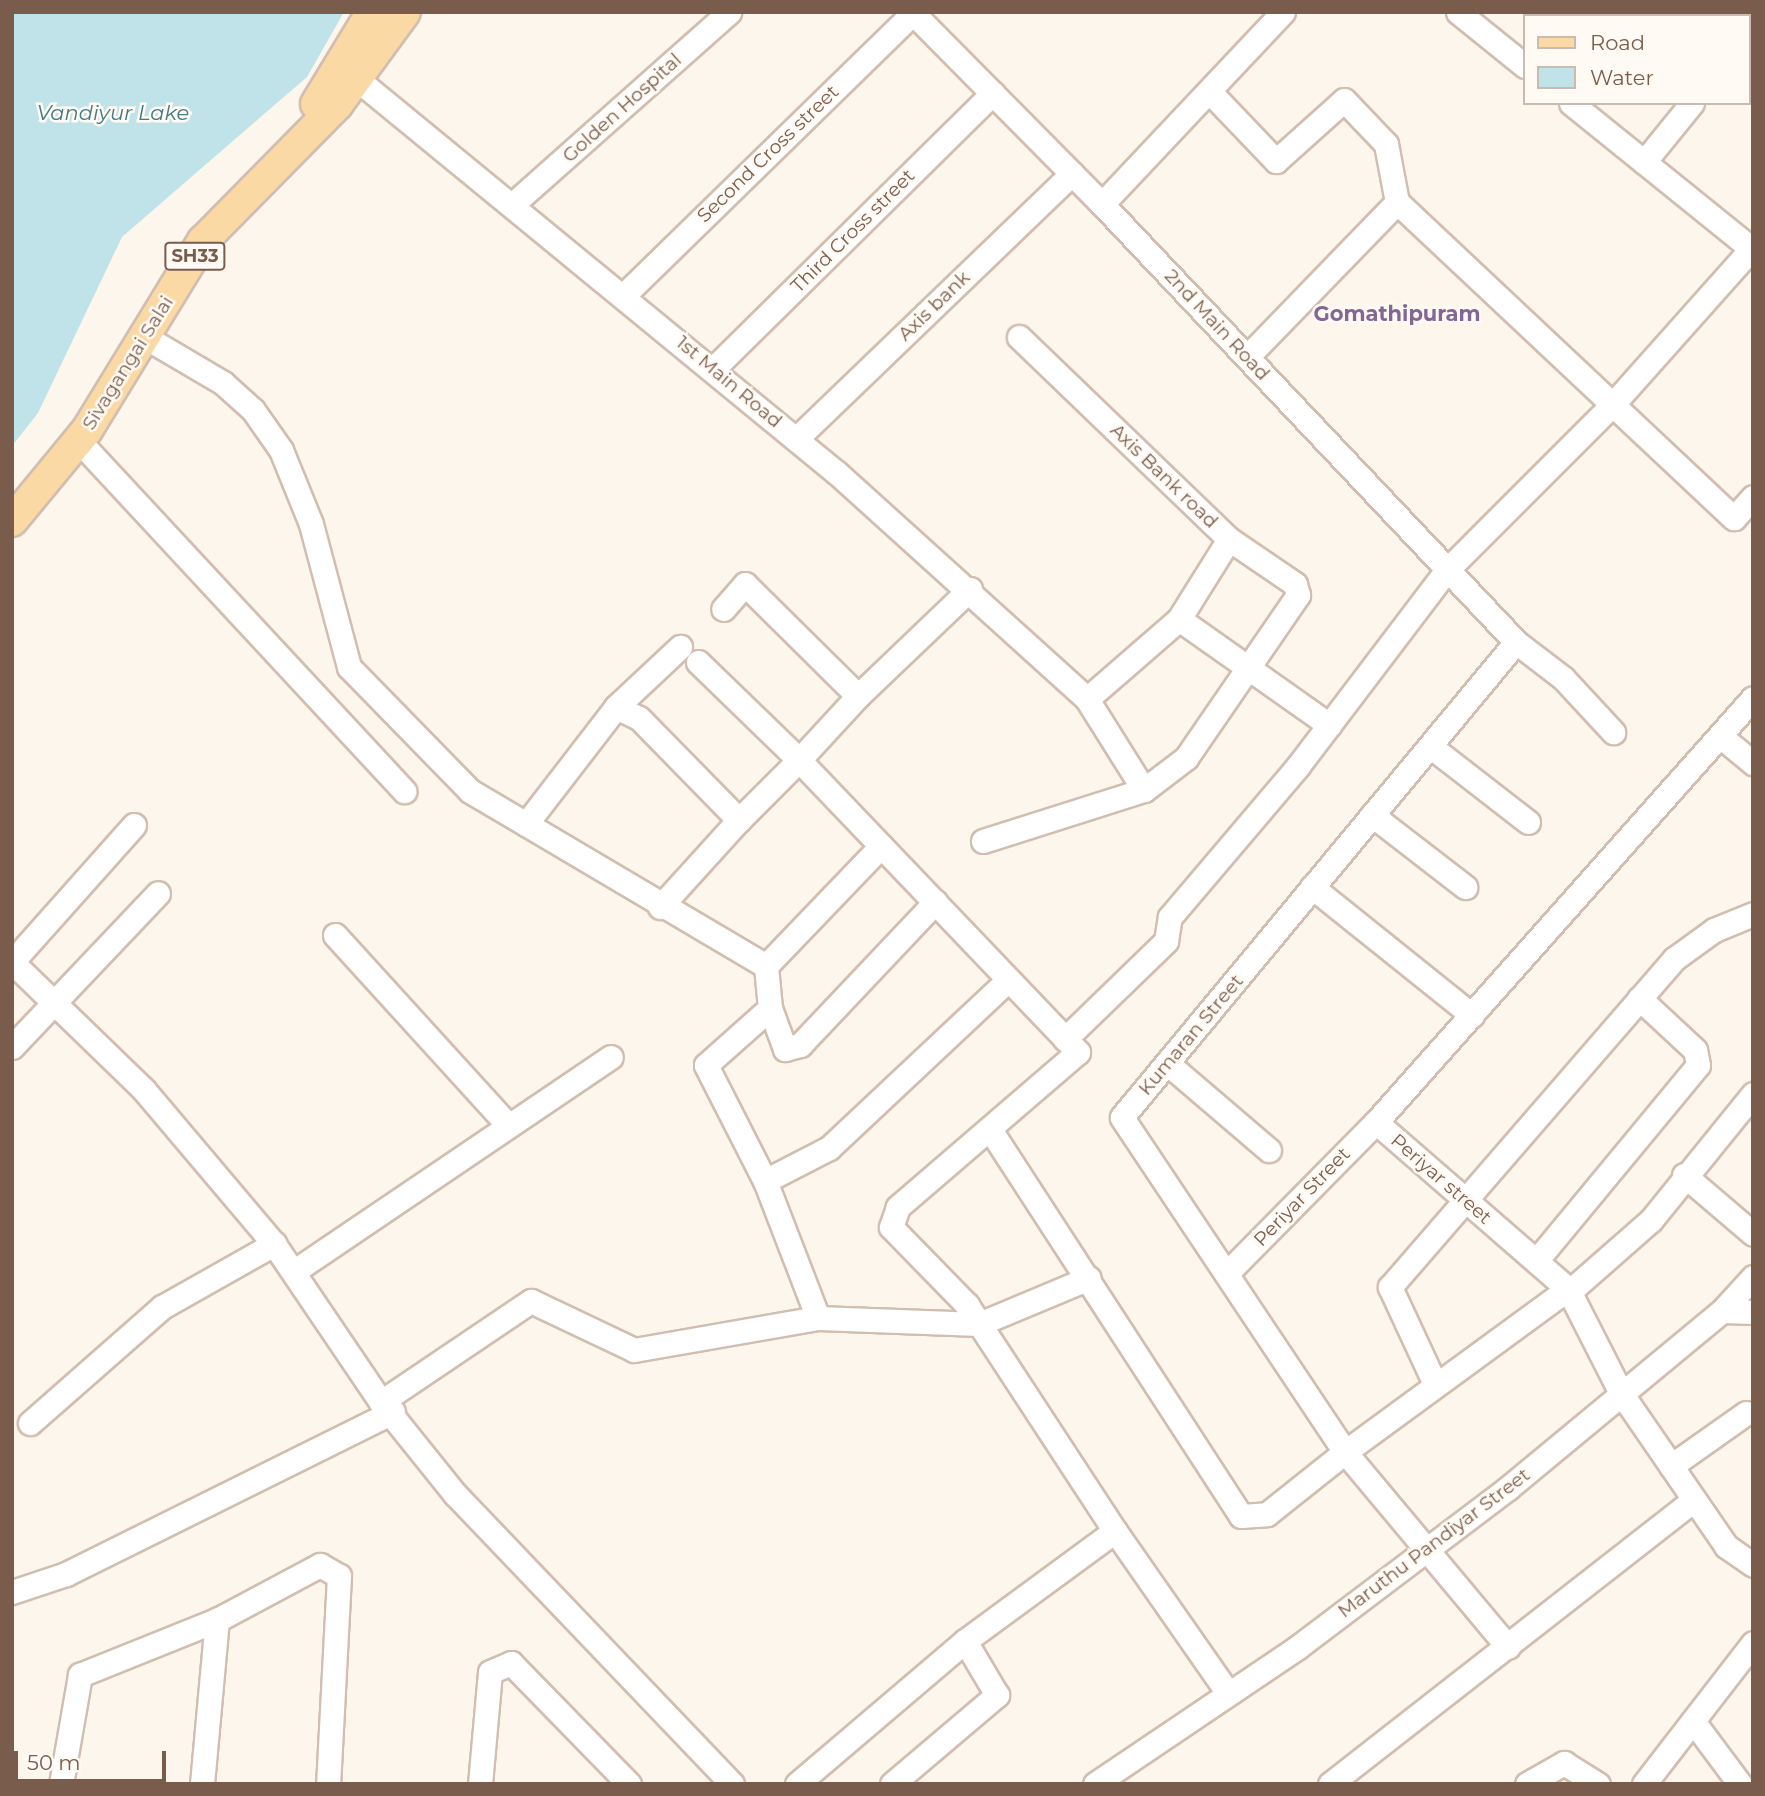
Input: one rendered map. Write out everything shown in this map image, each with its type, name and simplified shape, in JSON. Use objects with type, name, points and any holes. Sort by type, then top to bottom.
[{"type":"main road","name":"Sivagangai Salai","points":[[12,499],[67,432],[191,233],[318,101],[372,12]]},
{"type":"main road","points":[[12,507],[78,425],[195,234],[332,100],[382,12]]},
{"type":"main road","points":[[12,515],[75,438],[202,237],[332,100],[395,12]]},
{"type":"main road","name":"Sivagangai Salai","points":[[12,521],[79,441],[203,241],[358,80],[405,12]]},
{"type":"street","name":"Golden Hospital","points":[[514,203],[729,12]]},
{"type":"street","name":"2nd Main Road","points":[[913,12],[1102,204],[1516,642],[1563,678],[1613,732]]},
{"type":"street","name":"Second Cross street","points":[[624,295],[913,12]]},
{"type":"street","points":[[1102,204],[1283,12]]},
{"type":"street","points":[[1458,12],[1524,65]]},
{"type":"street","name":"1st Main Road","points":[[358,80],[514,203],[970,589],[1087,699],[1144,790]]},
{"type":"street","points":[[1209,91],[1276,161],[1344,100],[1385,144],[1397,202],[1734,518],[1753,497]]},
{"type":"street","name":"Third Cross street","points":[[713,369],[993,93]]},
{"type":"street","points":[[1065,1039],[1166,942],[1170,917],[1329,725],[1447,570],[1613,404],[1752,249],[1573,105]]},
{"type":"street","points":[[1644,162],[1690,105]]},
{"type":"street","name":"Axis bank","points":[[796,439],[1072,173]]},
{"type":"street","points":[[1247,357],[1397,202]]},
{"type":"street","points":[[145,337],[223,383],[253,410],[281,450],[311,524],[349,667],[470,791],[660,906],[766,965]]},
{"type":"street","name":"Axis Bank road","points":[[1019,337],[1229,539],[1179,619],[1087,699]]},
{"type":"street","points":[[79,441],[404,791]]},
{"type":"street","points":[[983,841],[1144,790],[1186,758],[1252,670],[1298,589],[1229,539]]},
{"type":"street","points":[[723,610],[745,584],[858,696]]},
{"type":"street","points":[[660,906],[858,696],[970,589]]},
{"type":"street","points":[[1179,619],[1329,725]]},
{"type":"street","name":"Kumaran Street","points":[[1346,1452],[1122,1117],[1516,642]]},
{"type":"street","points":[[526,824],[616,707],[689,654],[800,760],[935,902],[1006,982],[1078,1052],[891,1218],[895,1236],[979,1324],[1115,1531],[1226,1690]]},
{"type":"street","name":"Periyar street","points":[[1569,1291],[1376,1122],[1753,698]]},
{"type":"street","points":[[616,707],[639,718],[739,820]]},
{"type":"street","points":[[1720,736],[1753,763]]},
{"type":"street","points":[[1430,746],[1528,822]]},
{"type":"street","points":[[1372,815],[1465,887]]},
{"type":"street","points":[[134,825],[12,962],[144,1090],[296,1270],[387,1407],[455,1494],[732,1784]]},
{"type":"street","points":[[881,846],[766,965],[770,1008],[781,1044],[792,1050],[935,902]]},
{"type":"street","points":[[1312,887],[1472,1015]]},
{"type":"street","points":[[12,1047],[158,893]]},
{"type":"street","points":[[1435,1384],[1390,1287],[1462,1197],[1674,959],[1714,930],[1753,914]]},
{"type":"street","points":[[335,935],[509,1125]]},
{"type":"street","points":[[765,1181],[829,1149],[1006,982]]},
{"type":"street","points":[[1536,1261],[1698,1065],[1695,1050],[1639,998]]},
{"type":"street","points":[[770,1008],[706,1065],[765,1181],[818,1318]]},
{"type":"street","points":[[296,1270],[611,1057]]},
{"type":"street","points":[[1167,1063],[1269,1150]]},
{"type":"street","points":[[991,1131],[1089,1278],[1241,1516],[1267,1514],[1435,1384],[1569,1291],[1651,1220],[1684,1175],[1753,1094]]},
{"type":"street","name":"Periyar Street","points":[[1228,1272],[1376,1122]]},
{"type":"street","points":[[1684,1175],[1753,1234]]},
{"type":"street","points":[[30,1423],[162,1307],[274,1244]]},
{"type":"street","name":"Maruthu Pandiyar Street","points":[[1095,1784],[1226,1690],[1298,1647],[1431,1547],[1723,1311],[1753,1277]]},
{"type":"street","points":[[12,1592],[66,1574],[387,1407],[531,1301],[634,1350],[818,1318],[979,1324],[1089,1278]]},
{"type":"street","points":[[1569,1291],[1621,1393],[1726,1546],[1753,1565]]},
{"type":"street","points":[[1723,1311],[1753,1312]]},
{"type":"street","points":[[1671,1466],[1751,1414]]},
{"type":"street","points":[[1346,1452],[1431,1547],[1508,1647]]},
{"type":"street","points":[[1330,1784],[1694,1500]]},
{"type":"street","points":[[797,1784],[965,1641],[1115,1531]]},
{"type":"street","points":[[61,1784],[80,1675],[217,1620],[320,1565],[339,1576],[328,1784]]},
{"type":"street","points":[[202,1784],[217,1620]]},
{"type":"street","points":[[892,1784],[997,1695],[965,1641]]},
{"type":"street","points":[[1644,1784],[1753,1643]]},
{"type":"street","points":[[480,1784],[490,1672],[511,1663],[629,1784]]},
{"type":"street","points":[[1693,1721],[1740,1784]]},
{"type":"street","points":[[1527,1784],[1564,1763],[1598,1784]]},
{"type":"water","name":"Vandiyur Lake","points":[[12,12],[344,12],[307,77],[122,237],[38,413],[12,446]]},
{"type":"district","name":"Gomathipuram","points":[[1397,314]]}]
